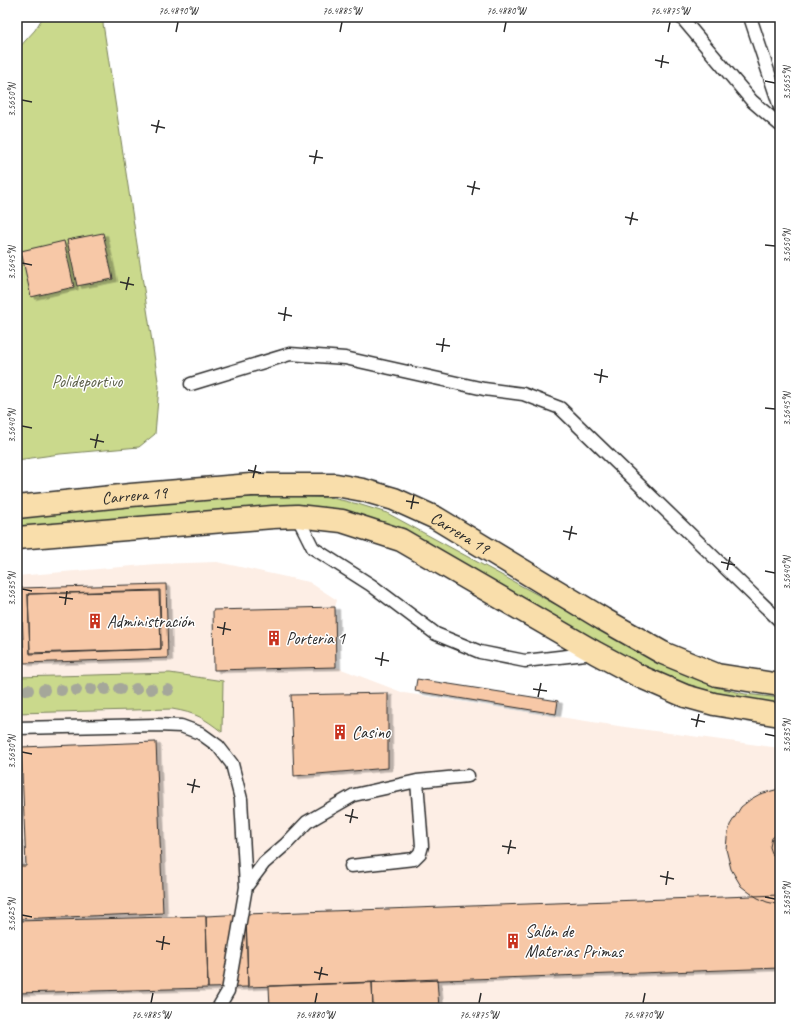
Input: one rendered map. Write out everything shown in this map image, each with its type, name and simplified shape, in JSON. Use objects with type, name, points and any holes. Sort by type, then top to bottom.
[{"type":"main road","name":"Carrera 19","points":[[17,507],[131,495],[251,485],[336,485],[363,490],[394,500],[436,518],[603,619],[663,653],[717,674],[778,684]]},
{"type":"main road","name":"Carrera 19","points":[[17,538],[297,516],[342,521],[401,540],[596,653],[641,677],[685,696],[714,704],[780,715]]},
{"type":"lane","points":[[681,17],[752,101],[780,125]]},
{"type":"lane","points":[[750,17],[780,107]]},
{"type":"lane","points":[[191,384],[290,354],[345,358],[484,389],[523,394],[560,408],[780,621]]},
{"type":"lane","points":[[297,516],[313,548],[371,585],[436,634],[480,652],[526,661],[596,653]]},
{"type":"lane","points":[[17,728],[156,725],[181,726],[200,733],[218,746],[232,764],[241,799],[246,887],[228,991],[218,1008]]},
{"type":"lane","points":[[246,887],[264,863],[286,844],[307,822],[354,795],[417,781],[468,776]]},
{"type":"lane","points":[[351,866],[414,858],[420,853],[422,846],[417,781]]},
{"type":"path","points":[[17,662],[24,663]]},
{"type":"shaded area","points":[[217,562],[309,582],[337,600],[335,607],[336,667],[404,693],[625,727],[780,748],[780,1008],[17,1008],[17,576],[156,564]]},
{"type":"green space","name":"Polideportivo","points":[[43,17],[102,17],[159,387],[155,434],[139,447],[60,454],[17,460],[17,50],[35,30]]},
{"type":"green space","points":[[289,496],[332,498],[387,513],[670,668],[715,687],[745,694],[780,698],[780,707],[746,703],[660,674],[365,523],[17,534],[17,518],[189,501]]},
{"type":"green space","points":[[170,673],[223,681],[222,732],[199,717],[187,712],[172,709],[17,713],[17,677]]},
{"type":"building","points":[[103,233],[113,279],[77,286],[67,240]]},
{"type":"building","points":[[64,241],[74,287],[31,297],[21,251]]},
{"type":"building","name":"Administración","points":[[166,584],[168,658],[24,663],[21,588]]},
{"type":"building","name":"Administración","points":[[160,590],[161,649],[30,654],[28,594]]},
{"type":"building","name":"Administración","points":[[159,591],[161,649],[30,653],[28,594]]},
{"type":"building","name":"Porteria 1","points":[[335,607],[336,667],[214,670],[213,610]]},
{"type":"building","points":[[417,679],[558,701],[556,714],[415,691]]},
{"type":"building","name":"Casino","points":[[388,693],[388,768],[294,776],[291,695]]},
{"type":"building","points":[[156,742],[163,913],[17,919],[17,866],[26,866],[21,747]]},
{"type":"building","points":[[780,789],[780,905],[758,898],[741,886],[731,869],[726,849],[730,825],[741,807],[760,794]]},
{"type":"building","points":[[779,833],[780,861],[773,856],[770,847],[772,838]]},
{"type":"building","points":[[18,838],[19,867],[17,867]]},
{"type":"building","name":"Salón de Materias Primas","points":[[780,895],[780,968],[248,987],[246,914]]},
{"type":"building","points":[[246,914],[248,987],[208,988],[206,916]]},
{"type":"building","points":[[206,916],[208,988],[17,993],[17,921]]},
{"type":"building","points":[[437,979],[439,1008],[373,1008],[372,982]]},
{"type":"building","points":[[372,982],[373,1008],[270,1008],[269,986]]},
{"type":"place","name":"Administración","points":[[95,621]]},
{"type":"place","name":"Porteria 1","points":[[274,638]]},
{"type":"place","name":"Casino","points":[[340,732]]},
{"type":"place","name":"Salón de Materias Primas","points":[[513,941]]}]
